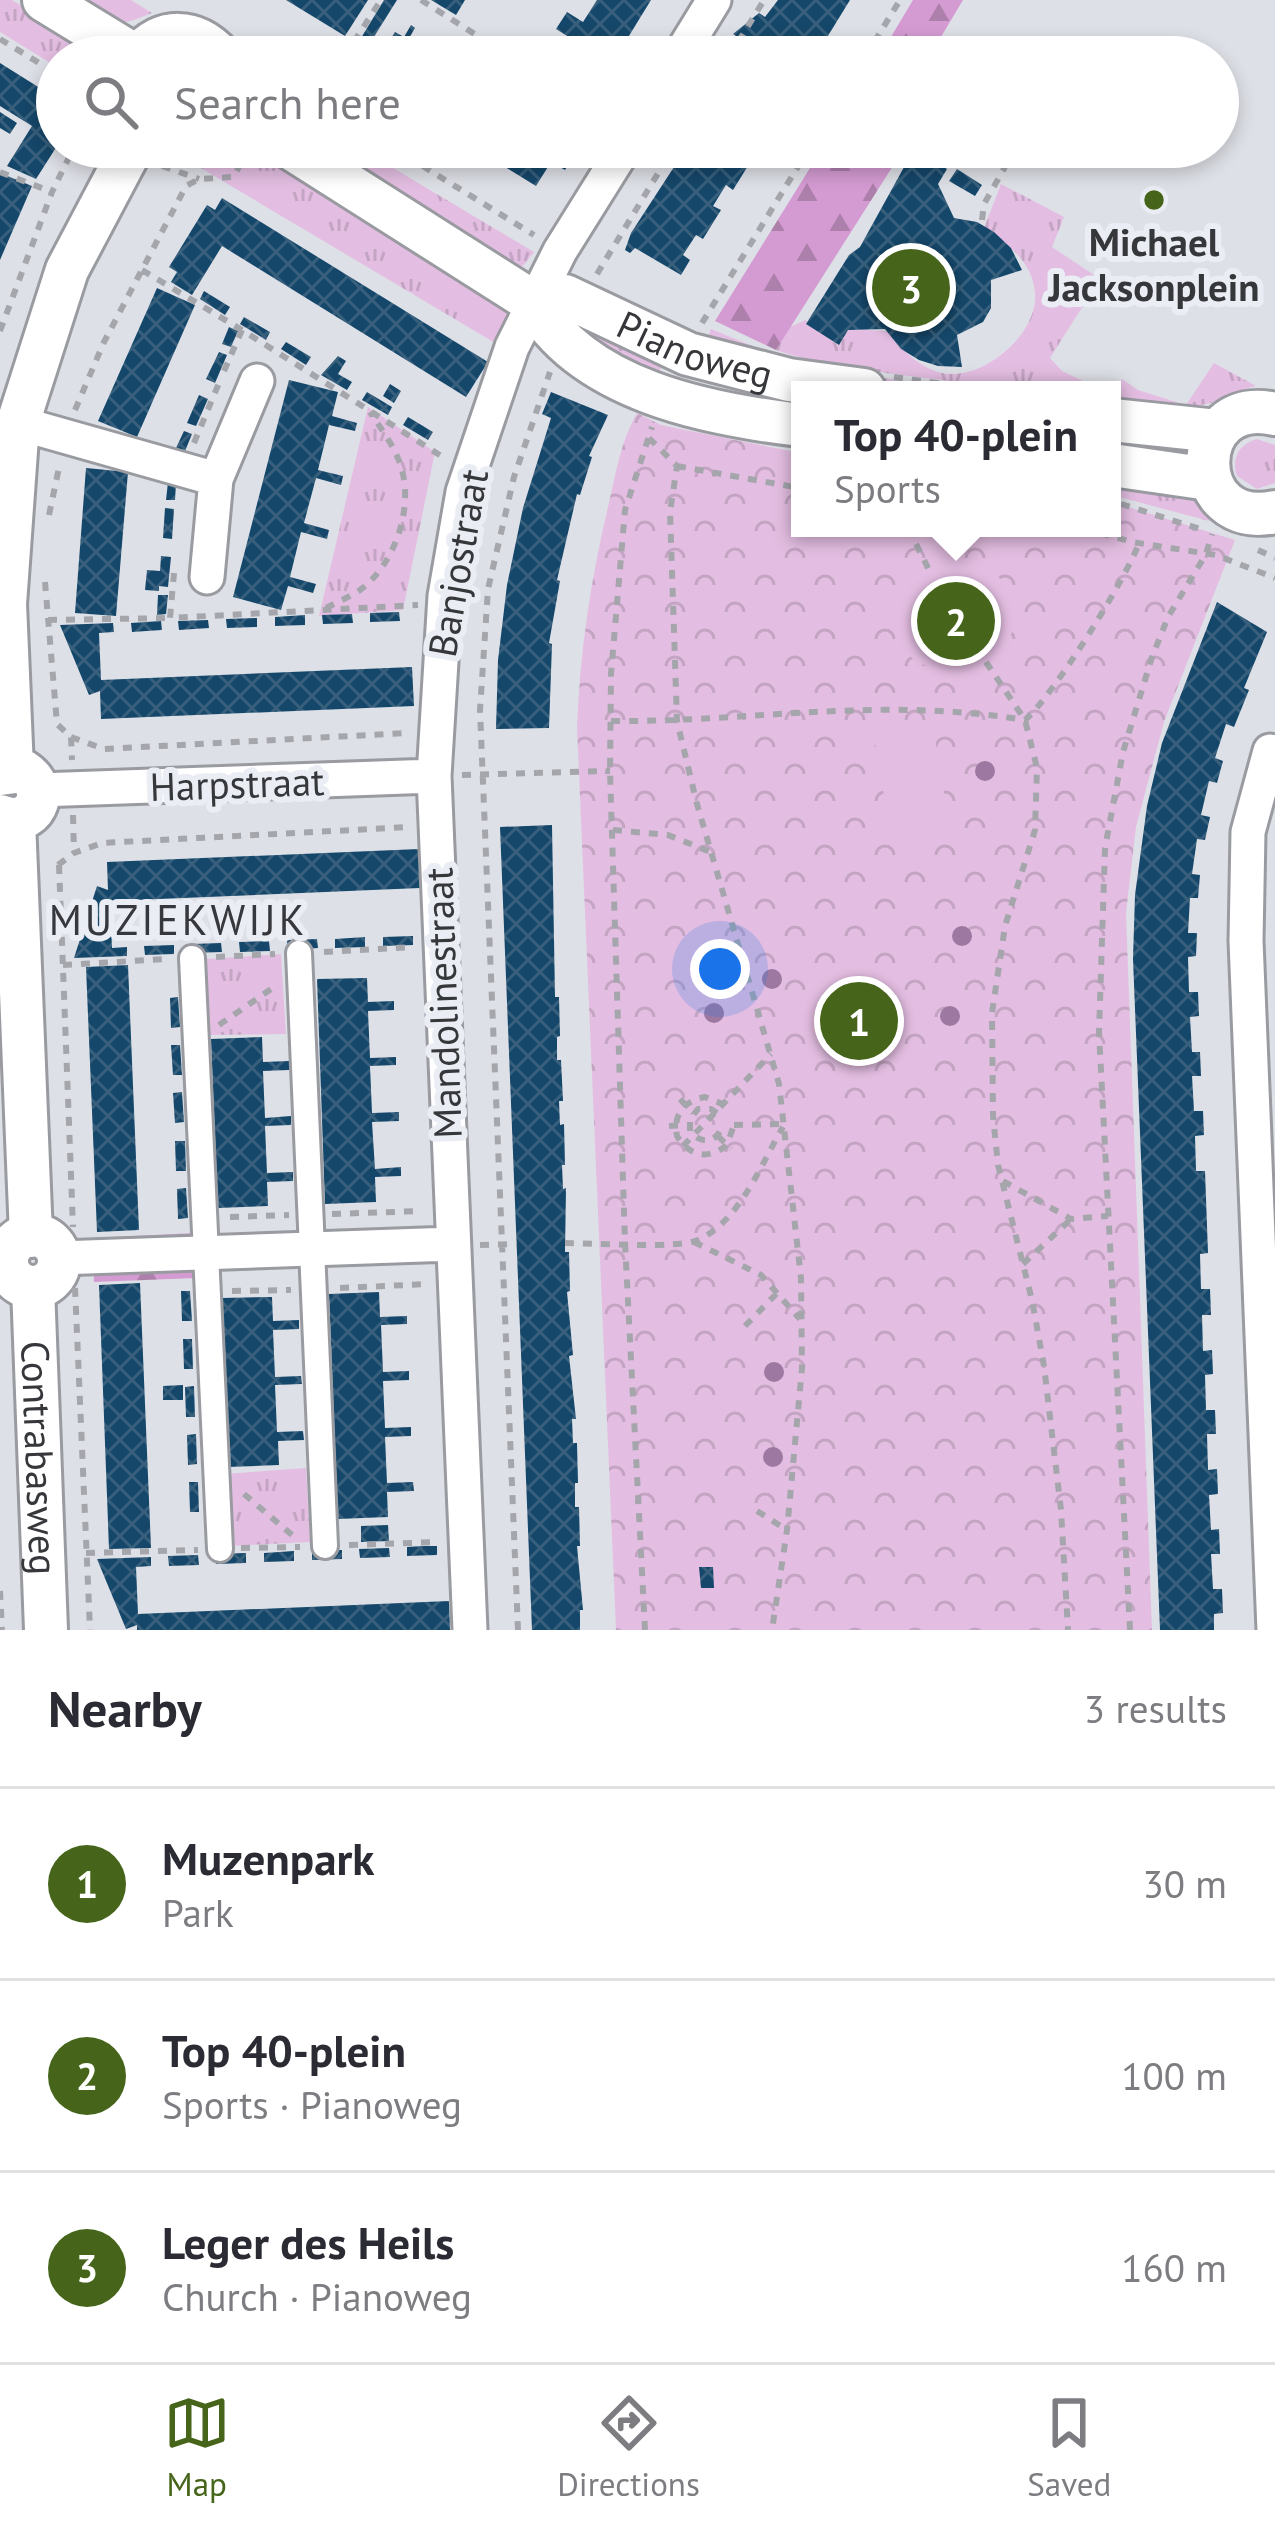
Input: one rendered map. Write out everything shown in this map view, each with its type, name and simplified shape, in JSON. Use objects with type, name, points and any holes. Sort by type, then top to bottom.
[{"type":"street","points":[[44,0],[103,36]]},
{"type":"street","points":[[693,36],[714,0]]},
{"type":"street","name":"Contrabasweg","points":[[46,1630],[41,1260],[5,604],[18,423],[67,270],[121,168]]},
{"type":"street","points":[[322,168],[532,302]]},
{"type":"street","name":"Banjostraat","points":[[435,757],[445,604],[469,474],[532,302],[613,168]]},
{"type":"street","name":"Pianoweg","points":[[532,302],[565,296],[569,320],[590,361],[655,420],[791,425]]},
{"type":"street","name":"Pianoweg","points":[[569,320],[796,381]]},
{"type":"street","points":[[207,577],[216,478],[256,381]]},
{"type":"street","points":[[1218,506],[1207,463],[1217,431],[1241,413],[1275,414]]},
{"type":"street","points":[[1121,421],[1217,431]]},
{"type":"street","points":[[18,423],[216,478]]},
{"type":"street","points":[[1121,468],[1218,506],[1246,513],[1275,512]]},
{"type":"street","points":[[1274,1630],[1261,940],[1248,832],[1270,751],[1275,754]]},
{"type":"street","name":"Harpstraat","points":[[13,794],[435,757]]},
{"type":"street","name":"Mandolinestraat","points":[[435,757],[470,1630]]},
{"type":"street","points":[[192,958],[220,1549]]},
{"type":"street","points":[[300,961],[326,1546]]},
{"type":"street","points":[[41,1260],[452,1244]]},
{"type":"path","points":[[358,36],[381,0]]},
{"type":"path","points":[[421,0],[478,36]]},
{"type":"path","points":[[742,36],[764,0]]},
{"type":"path","points":[[879,36],[901,0]]},
{"type":"path","points":[[0,39],[36,61]]},
{"type":"path","points":[[0,332],[64,168]]},
{"type":"path","points":[[518,1630],[482,732],[488,589],[514,477],[569,320],[661,168]]},
{"type":"path","points":[[685,353],[797,168]]},
{"type":"path","points":[[982,220],[989,192],[1004,168]]},
{"type":"path","points":[[0,172],[52,192]]},
{"type":"path","points":[[141,270],[469,474]]},
{"type":"path","points":[[182,469],[242,330]]},
{"type":"path","points":[[323,610],[361,589],[382,567],[401,527],[407,493],[401,465],[369,410]]},
{"type":"path","points":[[655,420],[677,466],[670,512],[677,722],[771,1054],[801,1278],[802,1368],[787,1531],[772,1630]]},
{"type":"path","points":[[646,1630],[625,1243],[610,771],[611,674],[625,510],[655,420]]},
{"type":"path","points":[[677,466],[791,486]]},
{"type":"path","points":[[1121,502],[1218,506],[1211,554],[1168,617],[1152,657],[1109,816],[1100,1009],[1130,1630]]},
{"type":"path","points":[[912,537],[929,570]]},
{"type":"path","points":[[1117,537],[1211,554],[1275,578]]},
{"type":"path","points":[[1025,720],[1064,672],[1139,543]]},
{"type":"path","points":[[170,618],[175,554]]},
{"type":"path","points":[[47,620],[445,604]]},
{"type":"path","points":[[986,662],[1025,720],[1037,768],[1035,830],[1005,926],[992,1013],[993,1116],[1044,1366],[1069,1630]]},
{"type":"path","points":[[611,721],[677,722],[898,707],[1025,720]]},
{"type":"path","points":[[435,757],[482,732]]},
{"type":"path","points":[[71,737],[104,749],[435,757],[486,774],[610,771]]},
{"type":"path","points":[[16,863],[59,865],[74,853],[102,843],[488,823]]},
{"type":"path","points":[[613,830],[668,835],[714,854]]},
{"type":"path","points":[[63,964],[192,958],[300,961],[441,946]]},
{"type":"path","points":[[197,1041],[300,961]]},
{"type":"path","points":[[683,1146],[771,1054]]},
{"type":"path","points":[[705,1093],[724,1105]]},
{"type":"path","points":[[672,1126],[682,1102],[705,1093]]},
{"type":"path","points":[[704,1108],[705,1093]]},
{"type":"path","points":[[682,1102],[693,1113]]},
{"type":"path","points":[[688,1125],[693,1113],[704,1108],[717,1113]]},
{"type":"path","points":[[694,1242],[716,1228],[738,1204],[784,1124]]},
{"type":"path","points":[[705,1126],[784,1124]]},
{"type":"path","points":[[672,1126],[688,1125]]},
{"type":"path","points":[[688,1125],[694,1136],[707,1141],[718,1136],[722,1126]]},
{"type":"path","points":[[729,1147],[734,1125]]},
{"type":"path","points":[[672,1126],[683,1146],[706,1158]]},
{"type":"path","points":[[718,1136],[729,1147]]},
{"type":"path","points":[[706,1158],[707,1141]]},
{"type":"path","points":[[706,1158],[729,1147]]},
{"type":"path","points":[[1003,1181],[1071,1219],[1108,1216]]},
{"type":"path","points":[[207,1218],[502,1207]]},
{"type":"path","points":[[1023,1264],[1071,1219]]},
{"type":"path","points":[[565,1244],[694,1242],[761,1275],[800,1319]]},
{"type":"path","points":[[211,1292],[505,1279]]},
{"type":"path","points":[[745,1326],[779,1291]]},
{"type":"path","points":[[86,1553],[305,1546],[217,1470]]},
{"type":"path","points":[[757,1511],[787,1531]]},
{"type":"path","points":[[326,1546],[466,1541]]},
{"type":"path","points":[[0,1591],[2,1630]]},
{"type":"green space","points":[[0,0],[12,0],[71,36],[36,36],[36,54],[0,32]]},
{"type":"green space","points":[[62,0],[131,0],[152,13],[106,23]]},
{"type":"green space","points":[[913,0],[963,0],[942,36],[892,36]]},
{"type":"green space","points":[[201,168],[281,168],[502,300],[509,323],[500,346]]},
{"type":"green space","points":[[343,168],[393,168],[534,252],[514,269]]},
{"type":"green space","points":[[810,168],[892,168],[776,350],[715,321]]},
{"type":"green space","points":[[1001,184],[1064,217],[1052,247],[1100,279],[1050,358],[1062,371],[1083,381],[913,377],[776,350],[790,327],[805,320],[838,345],[849,329],[887,331],[903,350],[938,372],[954,374],[988,364],[1027,325],[1035,293],[1024,263],[984,228]]},
{"type":"green space","points":[[579,313],[665,359],[655,381],[566,335]]},
{"type":"green space","points":[[711,329],[791,362],[904,381],[865,381],[704,349]]},
{"type":"green space","points":[[1214,363],[1256,386],[1217,401],[1199,405],[1174,406],[1121,399],[1121,381],[1122,379],[1138,390],[1186,405]]},
{"type":"green space","points":[[368,407],[435,452],[403,610],[319,616]]},
{"type":"green space","points":[[637,413],[661,425],[791,451],[791,537],[1121,537],[1121,505],[1235,540],[1164,722],[1136,827],[1126,913],[1152,1630],[616,1630],[577,727],[597,558],[627,435]]},
{"type":"green space","points":[[1257,439],[1275,445],[1275,483],[1257,489],[1237,476],[1235,463],[1241,448]]},
{"type":"green space","points":[[1121,474],[1199,486],[1209,521],[1121,497]]},
{"type":"green space","points":[[964,565],[988,571],[1008,585],[1017,606],[1013,631],[981,669],[918,663],[905,652],[896,628],[896,610],[919,570]]},
{"type":"green space","points":[[933,726],[950,829],[891,839],[874,736]]},
{"type":"green space","points":[[281,954],[286,1034],[210,1035],[205,959]]},
{"type":"green space","points":[[196,1233],[197,1278],[94,1282],[92,1238]]},
{"type":"green space","points":[[306,1468],[310,1542],[229,1546],[224,1474]]},
{"type":"building","points":[[286,0],[368,0],[345,36]]},
{"type":"building","points":[[384,0],[397,0],[374,36],[362,36]]},
{"type":"building","points":[[431,0],[465,0],[456,15]]},
{"type":"building","points":[[597,0],[651,0],[629,36],[567,36],[556,29],[567,12],[583,22]]},
{"type":"building","points":[[778,0],[850,0],[828,36],[733,34],[759,13],[765,17]]},
{"type":"building","points":[[0,63],[36,86],[36,168],[43,168],[36,179],[7,166],[32,126],[0,106]]},
{"type":"building","points":[[0,112],[17,123],[10,134],[0,128]]},
{"type":"building","points":[[507,168],[547,168],[536,186]]},
{"type":"building","points":[[673,168],[747,168],[733,190],[726,185],[713,206],[721,210],[703,239],[696,235],[683,255],[690,260],[681,275],[635,248],[630,253],[625,250]]},
{"type":"building","points":[[904,168],[945,168],[938,184],[954,218],[977,222],[994,232],[1011,248],[1022,270],[991,280],[991,308],[983,322],[957,335],[962,367],[938,366],[901,349],[885,329],[848,330],[839,345],[806,324],[849,255],[860,247]]},
{"type":"building","points":[[957,169],[982,185],[975,196],[949,181]]},
{"type":"building","points":[[0,173],[32,186],[0,260]]},
{"type":"building","points":[[222,198],[488,362],[466,397],[222,246],[192,295],[171,282],[177,272],[169,267],[207,205],[215,210]]},
{"type":"building","points":[[157,288],[195,305],[137,437],[98,421]]},
{"type":"building","points":[[204,291],[230,307],[225,315],[200,299]]},
{"type":"building","points":[[244,317],[270,332],[266,340],[240,324]]},
{"type":"building","points":[[229,327],[238,331],[231,347],[222,344]]},
{"type":"building","points":[[286,342],[311,357],[306,365],[281,349]]},
{"type":"building","points":[[219,352],[227,355],[215,383],[206,379]]},
{"type":"building","points":[[338,356],[346,361],[338,374],[352,382],[347,390],[321,375]]},
{"type":"building","points":[[289,380],[338,392],[332,416],[357,423],[355,431],[329,425],[318,470],[343,476],[341,485],[316,478],[304,523],[329,530],[327,539],[301,532],[290,577],[316,584],[313,593],[288,586],[281,610],[233,597]]},
{"type":"building","points":[[390,384],[401,391],[394,403],[383,396]]},
{"type":"building","points":[[367,392],[392,407],[388,415],[362,400]]},
{"type":"building","points":[[551,392],[608,415],[577,494],[557,580],[549,643],[549,728],[496,729],[507,585],[523,508],[551,418],[542,414]]},
{"type":"building","points":[[199,395],[208,399],[196,426],[187,423]]},
{"type":"building","points":[[408,417],[433,432],[428,440],[403,425]]},
{"type":"building","points":[[184,431],[192,434],[185,451],[176,448]]},
{"type":"building","points":[[86,468],[128,472],[116,616],[75,613]]},
{"type":"building","points":[[168,482],[176,484],[175,500],[166,500]]},
{"type":"building","points":[[165,508],[174,509],[172,539],[163,538]]},
{"type":"building","points":[[161,556],[171,557],[168,587],[145,590],[147,570],[160,571]]},
{"type":"building","points":[[158,595],[168,595],[166,614],[157,615]]},
{"type":"building","points":[[1217,602],[1267,632],[1234,727],[1226,724],[1215,758],[1223,761],[1217,783],[1209,781],[1201,815],[1210,817],[1205,840],[1197,839],[1192,874],[1200,875],[1198,898],[1190,898],[1188,933],[1197,933],[1196,956],[1188,957],[1189,992],[1198,992],[1199,1016],[1190,1017],[1192,1052],[1200,1052],[1201,1076],[1192,1076],[1194,1111],[1203,1111],[1204,1135],[1195,1136],[1196,1171],[1205,1171],[1208,1253],[1200,1254],[1201,1289],[1210,1289],[1211,1315],[1202,1315],[1203,1351],[1212,1350],[1213,1374],[1205,1375],[1206,1410],[1215,1410],[1216,1434],[1207,1434],[1208,1470],[1217,1469],[1218,1494],[1209,1495],[1211,1530],[1219,1529],[1220,1554],[1211,1554],[1213,1589],[1222,1589],[1223,1613],[1214,1614],[1214,1630],[1160,1630],[1133,959],[1135,895],[1147,806],[1162,743]]},
{"type":"building","points":[[399,612],[400,621],[370,622],[370,613]]},
{"type":"building","points":[[352,614],[353,623],[323,624],[322,615]]},
{"type":"building","points":[[305,615],[305,625],[275,626],[275,617]]},
{"type":"building","points":[[257,618],[257,627],[227,628],[226,619]]},
{"type":"building","points":[[208,620],[209,628],[179,630],[178,621]]},
{"type":"building","points":[[161,621],[162,630],[132,632],[131,623]]},
{"type":"building","points":[[113,623],[114,632],[99,633],[101,680],[412,667],[414,706],[101,719],[100,691],[89,695],[60,625]]},
{"type":"building","points":[[552,825],[557,1060],[561,1060],[563,1101],[559,1101],[560,1125],[564,1124],[565,1252],[569,1252],[573,1355],[569,1356],[583,1610],[580,1630],[532,1630],[500,827]]},
{"type":"building","points":[[419,849],[420,888],[110,901],[112,948],[127,947],[127,956],[74,958],[97,886],[108,890],[107,862]]},
{"type":"building","points":[[413,936],[413,945],[383,946],[383,937]]},
{"type":"building","points":[[365,937],[365,947],[335,948],[335,939]]},
{"type":"building","points":[[317,939],[318,948],[288,950],[287,940]]},
{"type":"building","points":[[269,941],[270,951],[240,952],[239,942]]},
{"type":"building","points":[[221,943],[222,952],[192,953],[192,944]]},
{"type":"building","points":[[174,945],[174,954],[145,955],[144,946]]},
{"type":"building","points":[[128,965],[139,1230],[97,1232],[86,967]]},
{"type":"building","points":[[367,978],[368,1002],[394,1001],[394,1010],[368,1011],[370,1058],[396,1057],[396,1065],[370,1066],[372,1113],[399,1112],[399,1121],[372,1122],[375,1169],[401,1167],[401,1176],[375,1177],[376,1202],[325,1204],[317,979]]},
{"type":"building","points":[[178,997],[180,1027],[171,1028],[170,998]]},
{"type":"building","points":[[262,1037],[263,1062],[289,1061],[289,1070],[263,1071],[265,1118],[291,1116],[291,1125],[265,1126],[267,1173],[293,1172],[293,1181],[267,1182],[268,1206],[218,1208],[211,1039]]},
{"type":"building","points":[[171,1045],[180,1045],[182,1075],[173,1075]]},
{"type":"building","points":[[182,1092],[184,1122],[175,1123],[173,1093]]},
{"type":"building","points":[[175,1141],[185,1141],[186,1171],[176,1171]]},
{"type":"building","points":[[186,1188],[188,1218],[178,1219],[177,1189]]},
{"type":"building","points":[[140,1283],[151,1548],[109,1549],[99,1285]]},
{"type":"building","points":[[181,1291],[190,1291],[192,1321],[182,1321]]},
{"type":"building","points":[[379,1292],[380,1317],[407,1316],[407,1324],[381,1325],[383,1372],[409,1371],[409,1380],[383,1381],[385,1428],[411,1427],[411,1436],[385,1437],[387,1483],[413,1482],[414,1491],[387,1492],[388,1517],[338,1519],[329,1294]]},
{"type":"building","points":[[272,1297],[273,1321],[299,1320],[299,1329],[273,1330],[275,1377],[301,1376],[302,1384],[275,1385],[277,1432],[303,1431],[304,1440],[278,1441],[279,1465],[228,1467],[221,1298]]},
{"type":"building","points":[[183,1339],[192,1339],[193,1369],[184,1369]]},
{"type":"building","points":[[183,1385],[183,1400],[163,1400],[163,1386]]},
{"type":"building","points":[[194,1386],[195,1417],[186,1417],[185,1387]]},
{"type":"building","points":[[196,1434],[197,1464],[188,1465],[187,1435]]},
{"type":"building","points":[[189,1482],[198,1482],[199,1512],[190,1512]]},
{"type":"building","points":[[388,1525],[389,1541],[361,1542],[361,1526]]},
{"type":"building","points":[[437,1546],[437,1555],[407,1556],[407,1547]]},
{"type":"building","points":[[389,1548],[390,1557],[360,1558],[359,1549]]},
{"type":"building","points":[[342,1550],[342,1559],[312,1560],[312,1551]]},
{"type":"building","points":[[294,1551],[294,1561],[264,1562],[264,1553]]},
{"type":"building","points":[[246,1553],[246,1563],[216,1564],[216,1554]]},
{"type":"building","points":[[198,1555],[199,1565],[169,1566],[168,1556]]},
{"type":"building","points":[[151,1557],[151,1566],[136,1567],[138,1614],[449,1601],[450,1630],[137,1630],[137,1625],[126,1629],[97,1559]]},
{"type":"building","points":[[699,1567],[713,1567],[714,1588],[701,1588]]},
{"type":"place","name":"Michael Jacksonplein","points":[[1154,200]]},
{"type":"place","name":"Leger des Heils","points":[[911,288]]},
{"type":"place","name":"Top 40-plein","points":[[956,621]]},
{"type":"place","name":"Muzenpark","points":[[859,1021]]},
{"type":"district","name":"MUZIEKWIJK","points":[[178,920]]}]
